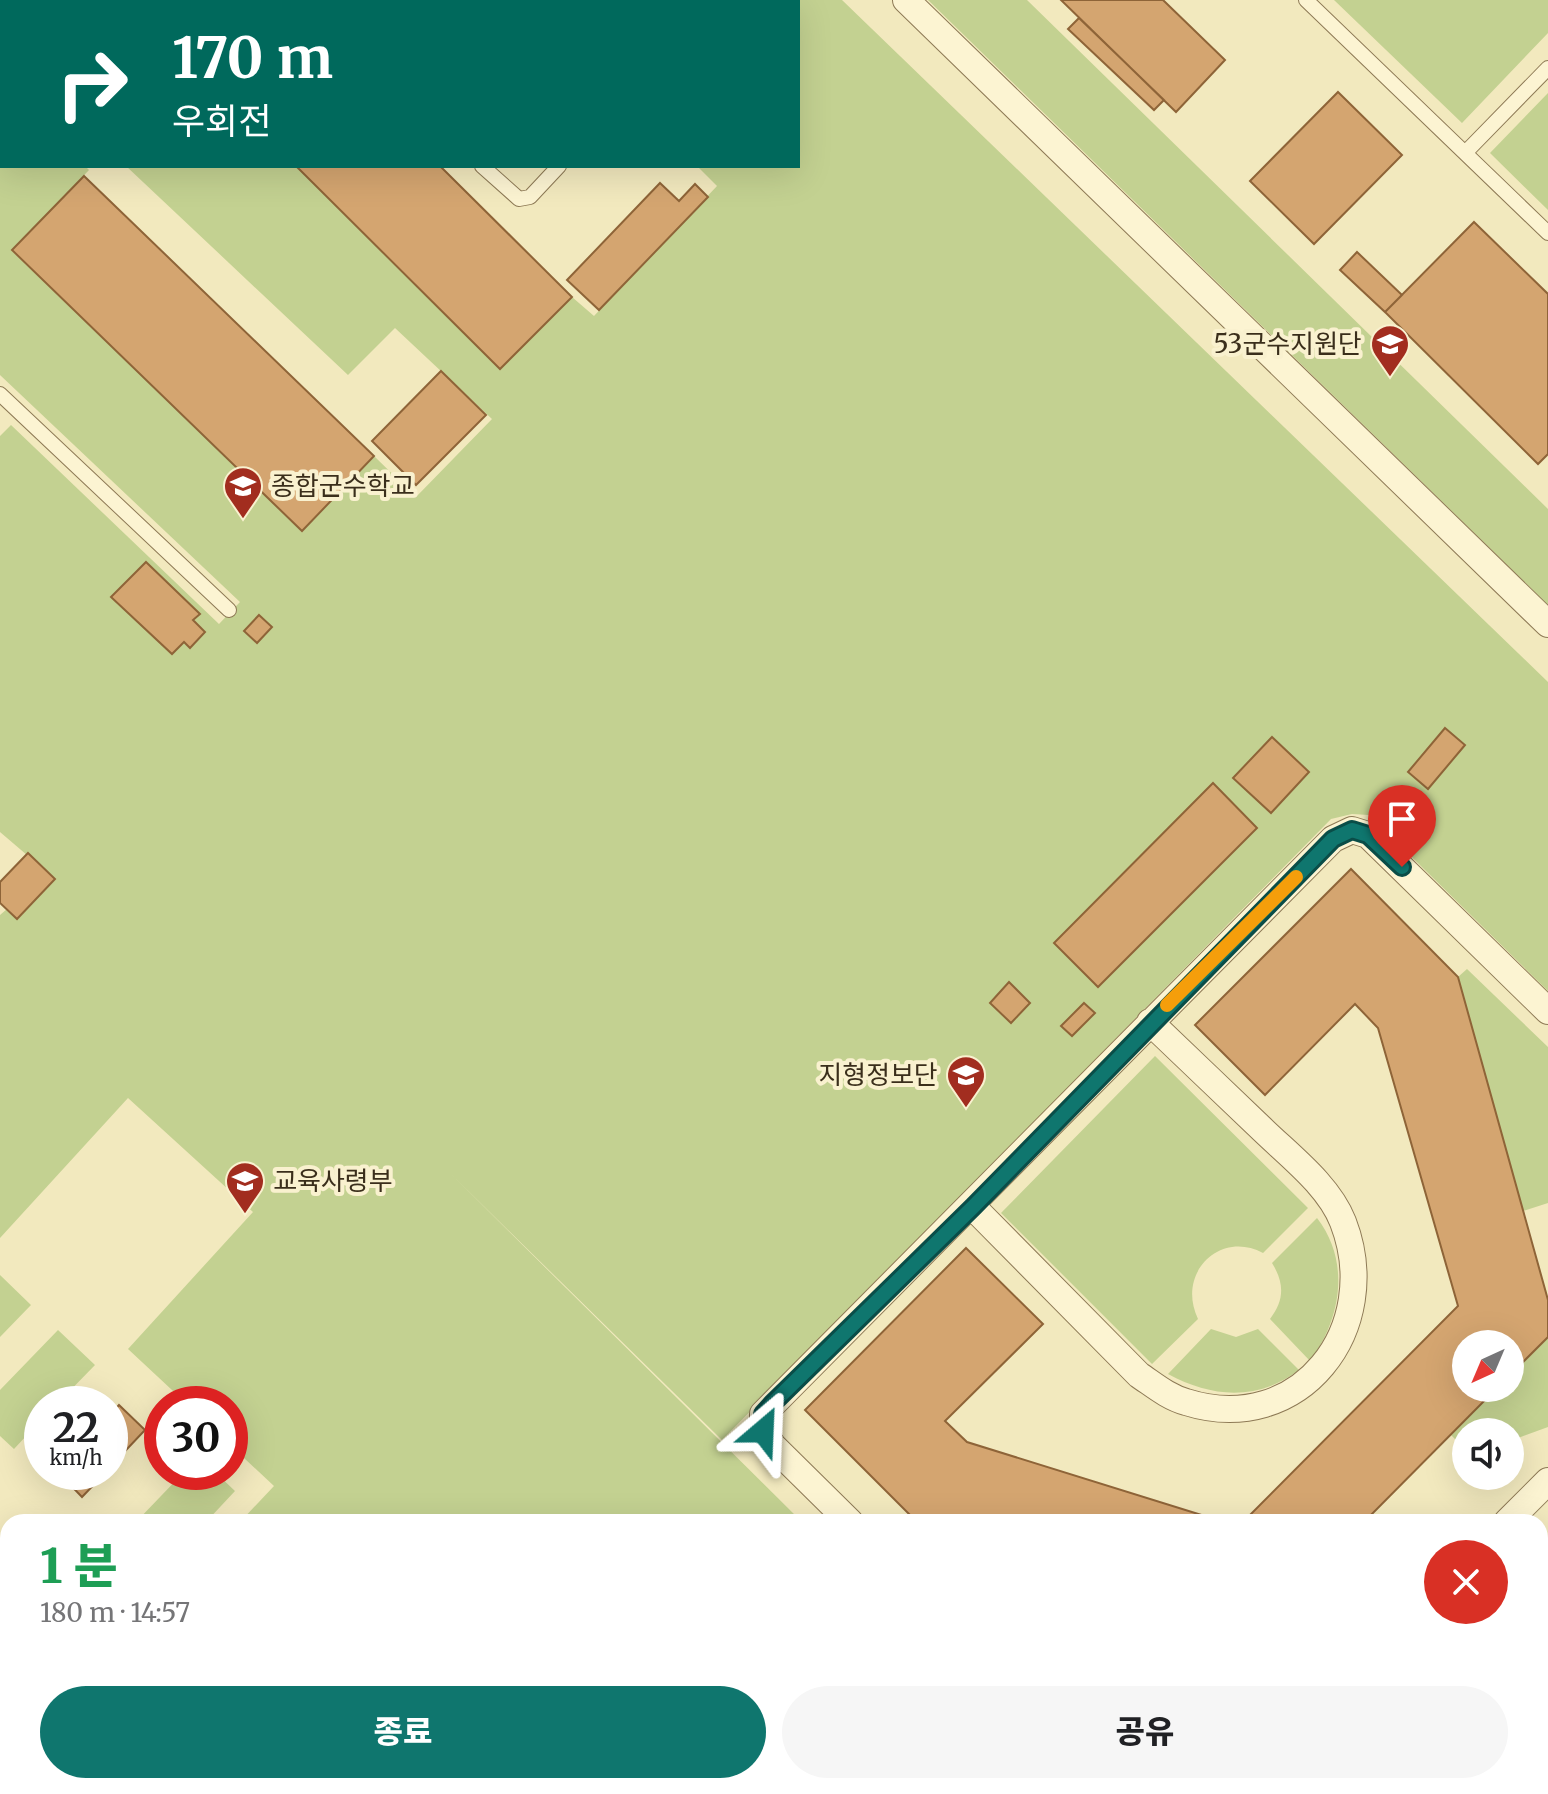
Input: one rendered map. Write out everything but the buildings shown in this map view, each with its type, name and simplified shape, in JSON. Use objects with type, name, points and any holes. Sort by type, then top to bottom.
[{"type":"street","points":[[906,0],[1548,624]]},
{"type":"street","points":[[842,1514],[773,1446],[763,1431],[763,1414],[973,1207],[1150,1022],[1333,839],[1352,830],[1368,835],[1548,1011]]},
{"type":"street","points":[[973,1207],[1139,1375],[1163,1392],[1200,1405],[1242,1409],[1272,1402],[1314,1377],[1334,1355],[1352,1306],[1353,1275],[1343,1220],[1308,1174],[1150,1022]]},
{"type":"street","points":[[1515,1514],[1548,1481]]},
{"type":"lane","points":[[1306,0],[1548,233]]},
{"type":"lane","points":[[1465,153],[1548,68]]},
{"type":"lane","points":[[484,168],[519,199],[530,197],[557,168]]},
{"type":"lane","points":[[0,394],[229,610]]},
{"type":"green space","name":"지형정보단","points":[[800,0],[842,0],[1548,682],[1548,991],[1369,815],[1352,814],[1331,819],[722,1440],[450,1173],[794,1514],[248,1514],[274,1486],[248,1462],[248,1386],[168,1386],[128,1349],[253,1212],[128,1098],[0,1238],[0,915],[7,909],[18,919],[55,879],[0,832],[0,436],[11,425],[219,624],[240,602],[0,375],[0,168],[89,170],[12,251],[302,530],[374,456],[416,497],[492,419],[395,328],[348,375],[128,168],[298,168],[500,369],[572,297],[594,316],[717,186],[699,168],[800,168]]},
{"type":"green space","points":[[928,0],[1027,0],[1548,509],[1548,605]]},
{"type":"green space","points":[[1334,0],[1548,0],[1548,33],[1462,123]]},
{"type":"green space","points":[[1548,93],[1548,210],[1490,153]]},
{"type":"green space","points":[[1467,969],[1548,1047],[1548,1203],[1523,1211],[1458,977]]},
{"type":"green space","points":[[1155,1056],[1308,1208],[1263,1253],[1247,1247],[1232,1247],[1206,1260],[1193,1286],[1198,1319],[1152,1364],[1001,1213]]},
{"type":"green space","points":[[1317,1218],[1335,1253],[1338,1290],[1329,1327],[1310,1361],[1270,1319],[1278,1306],[1281,1292],[1272,1263]]},
{"type":"green space","points":[[0,1275],[31,1305],[0,1337]]},
{"type":"green space","points":[[1211,1329],[1236,1337],[1258,1329],[1299,1370],[1267,1387],[1235,1393],[1201,1388],[1168,1374]]},
{"type":"green space","points":[[58,1330],[95,1365],[75,1386],[24,1386],[24,1438],[14,1449],[0,1436],[0,1390]]},
{"type":"green space","points":[[1548,1337],[1548,1427],[1524,1436],[1524,1418],[1468,1418],[1483,1402],[1524,1402],[1524,1361]]},
{"type":"green space","points":[[167,1490],[234,1490],[213,1514],[144,1514]]},
{"type":"slow traffic","points":[[1167,1005],[1296,877]]},
{"type":"place","name":"53군수지원단","points":[[1390,378]]},
{"type":"place","name":"종합군수학교","points":[[243,520]]},
{"type":"place","name":"지형정보단","points":[[966,1109]]},
{"type":"place","name":"교육사령부","points":[[245,1215]]},
{"type":"route","points":[[763,1431],[763,1414],[772,1404],[973,1207],[1150,1022],[1333,839],[1352,830],[1368,835],[1402,867]]}]
